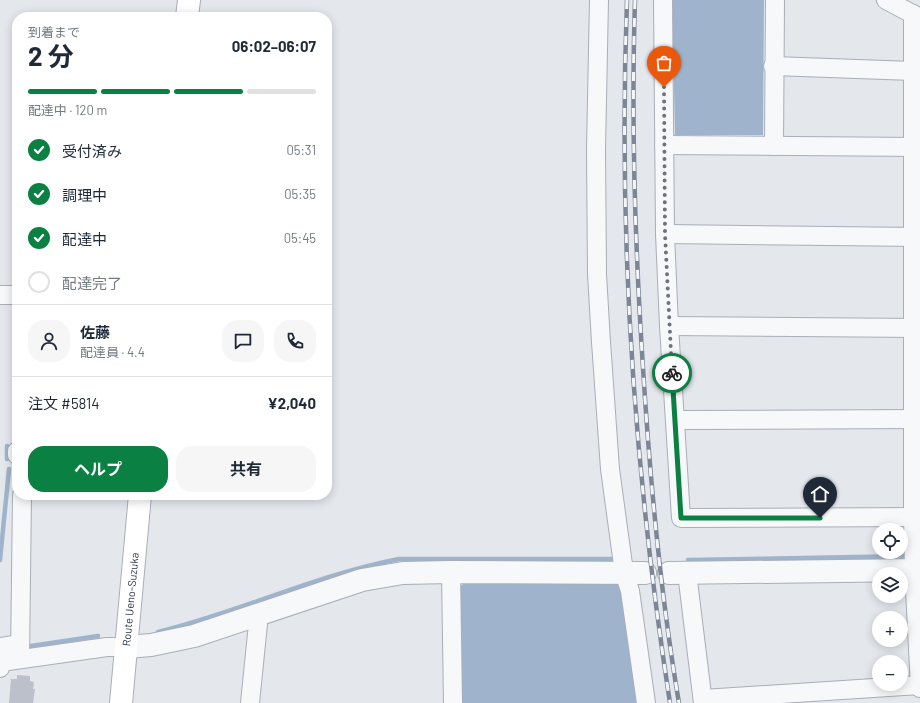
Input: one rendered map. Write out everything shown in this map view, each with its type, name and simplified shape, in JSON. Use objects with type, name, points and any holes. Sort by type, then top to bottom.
[{"type":"main road","points":[[188,12],[189,0]]},
{"type":"main road","name":"Route Ueno-Suzuka","points":[[121,703],[140,500]]},
{"type":"street","points":[[599,0],[596,149],[598,274],[610,469],[635,573],[630,592],[646,703]]},
{"type":"street","points":[[663,0],[665,234],[681,518],[917,517]]},
{"type":"street","points":[[774,146],[773,66],[775,0]]},
{"type":"street","points":[[886,0],[917,16],[913,71],[917,147],[917,517],[915,563],[920,686],[703,701],[678,573],[915,563]]},
{"type":"street","points":[[773,66],[913,71]]},
{"type":"street","points":[[664,145],[917,147]]},
{"type":"street","points":[[665,234],[917,237]]},
{"type":"street","points":[[0,295],[12,295]]},
{"type":"street","points":[[669,326],[917,328]]},
{"type":"street","points":[[675,420],[917,419]]},
{"type":"street","points":[[20,651],[22,500]]},
{"type":"street","points":[[451,572],[453,703]]},
{"type":"street","points":[[0,646],[20,651],[151,646],[194,636],[362,580],[403,573],[635,573]]},
{"type":"street","points":[[250,703],[259,614]]},
{"type":"street","points":[[0,668],[1,662],[20,651]]},
{"type":"water","points":[[672,0],[764,0],[763,135],[675,135]]},
{"type":"water","points":[[464,583],[621,584],[639,703],[462,703],[459,588]]},
{"type":"building","points":[[17,675],[30,676],[30,681],[34,682],[33,689],[35,689],[33,703],[9,703],[11,679],[17,679]]},
{"type":"waterway","points":[[7,446],[7,459]]},
{"type":"waterway","points":[[0,560],[9,469]]},
{"type":"waterway","points":[[688,560],[910,556]]},
{"type":"waterway","points":[[158,632],[188,624],[338,574],[399,559],[611,559]]},
{"type":"waterway","points":[[31,646],[98,636]]},
{"type":"railway","points":[[627,0],[625,176],[627,265],[632,353],[638,441],[647,528],[657,616],[670,703]]},
{"type":"railway","points":[[635,0],[633,92],[634,184],[643,368],[656,536],[666,620],[679,703]]},
{"type":"way so far","points":[[664,87],[665,234],[672,373]]},
{"type":"route","points":[[672,373],[681,518],[820,518]]}]
